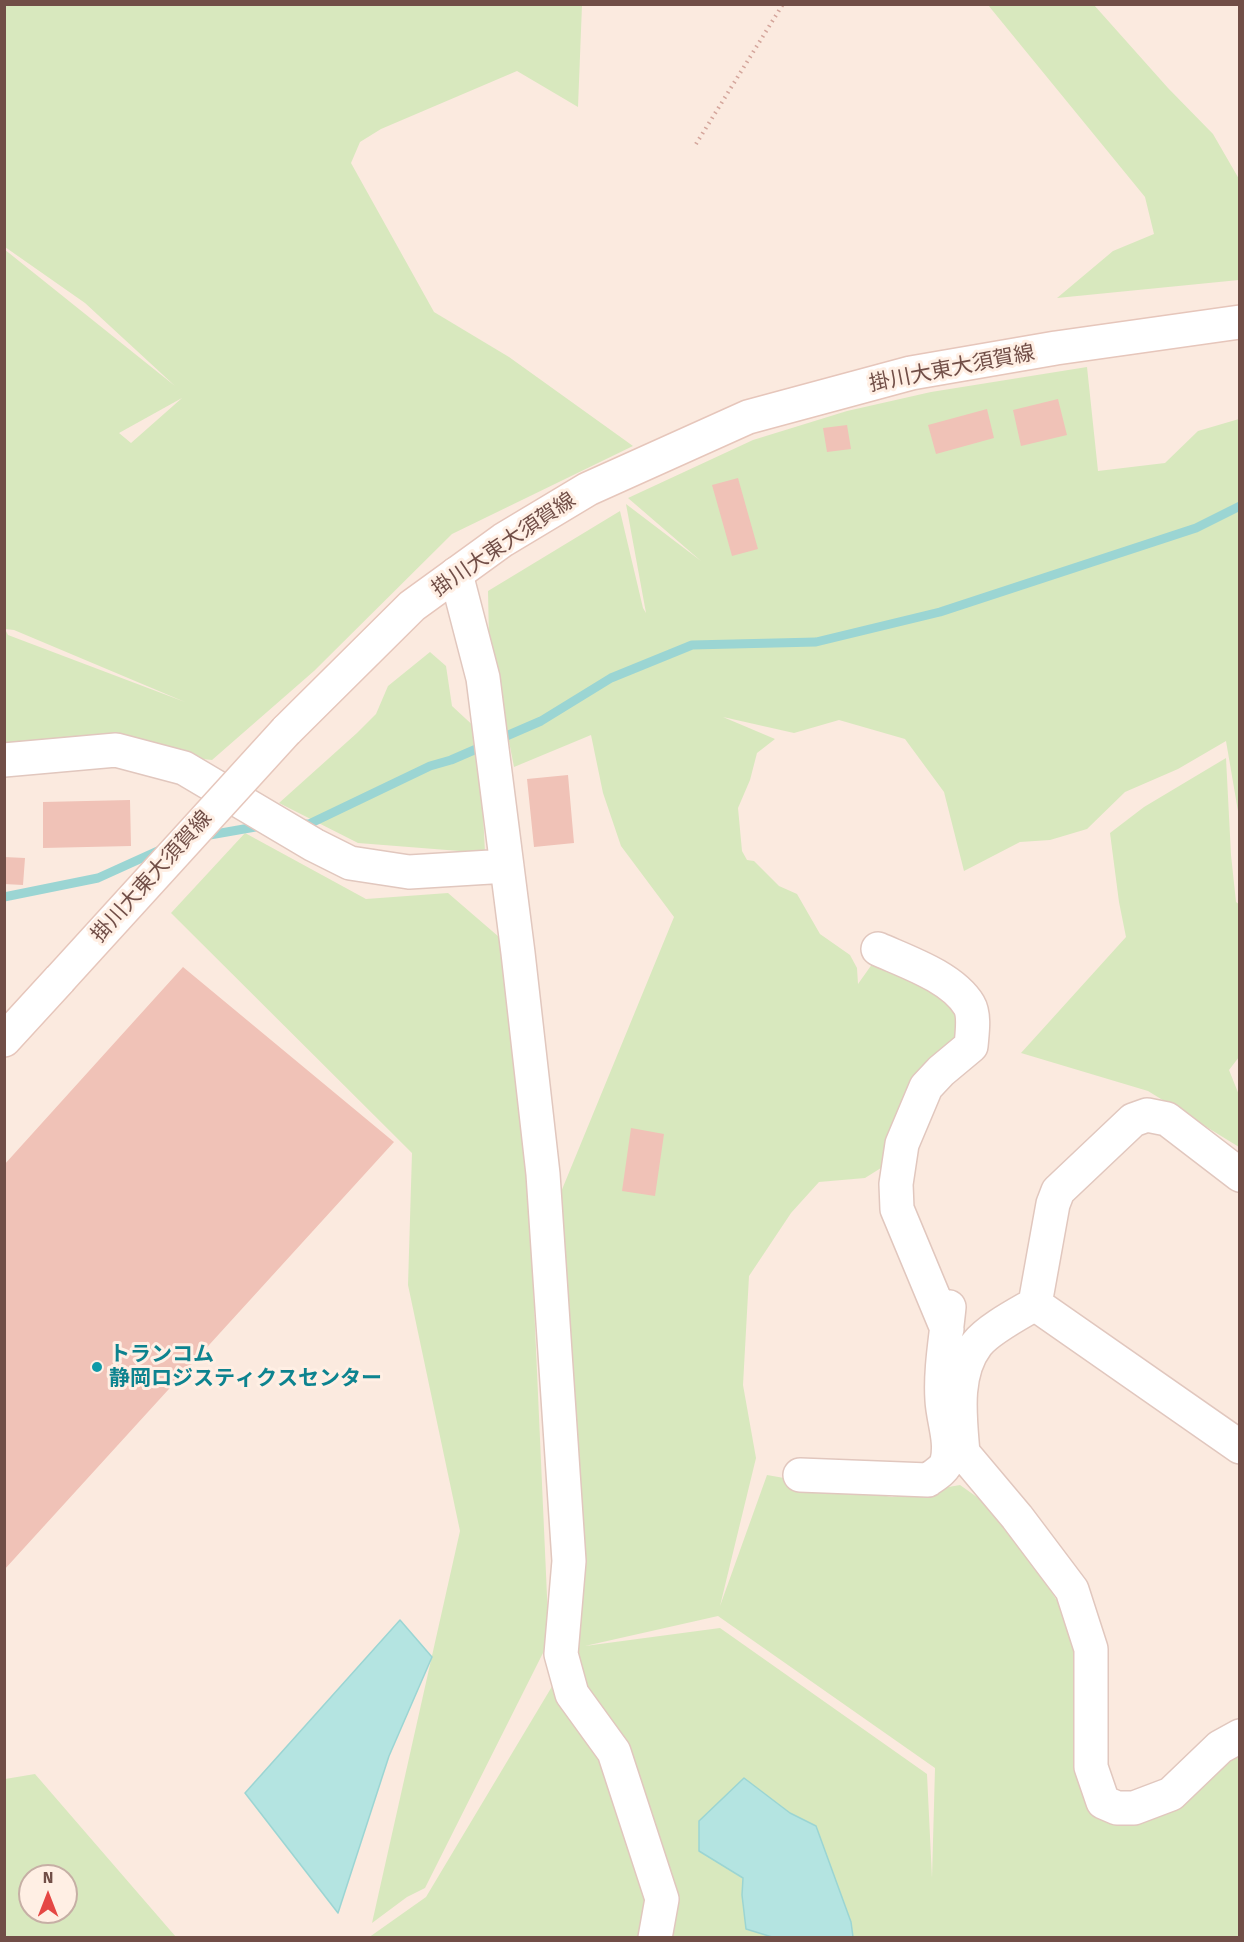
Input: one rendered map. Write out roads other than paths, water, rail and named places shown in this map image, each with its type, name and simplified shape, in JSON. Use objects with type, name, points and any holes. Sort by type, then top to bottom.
[{"type":"street","name":"掛川大東大須賀線","points":[[4,1040],[286,731],[412,606],[503,540],[588,489],[748,417],[911,373],[1056,348],[1239,322]]},
{"type":"street","points":[[456,574],[483,678],[521,976],[545,1205],[569,1561],[561,1653],[572,1694],[614,1752],[662,1899],[655,1938]]},
{"type":"street","points":[[4,759],[116,750],[184,768],[314,845],[350,863],[409,872],[507,866]]},
{"type":"street","points":[[878,949],[944,980],[970,1006],[973,1026],[971,1046],[926,1087],[902,1144],[896,1184],[897,1209],[947,1329]]},
{"type":"street","points":[[800,1475],[928,1480],[947,1462],[956,1444],[960,1390],[966,1367],[978,1344],[1005,1322],[1035,1304],[1053,1204],[1058,1191],[1133,1120],[1147,1115],[1167,1119],[1239,1175]]},
{"type":"street","points":[[936,1247],[950,1296],[942,1378],[942,1402],[956,1444],[1017,1517],[1072,1590],[1091,1649],[1091,1767],[1103,1802],[1117,1808],[1134,1808],[1171,1794],[1220,1747],[1239,1736]]},
{"type":"street","points":[[1035,1304],[1239,1447]]},
{"type":"water","points":[[400,1620],[432,1657],[389,1756],[338,1913],[245,1793]]},
{"type":"water","points":[[744,1778],[790,1813],[816,1826],[851,1922],[853,1937],[772,1937],[746,1929],[742,1895],[743,1878],[699,1851],[699,1821]]},
{"type":"waterway","points":[[298,824],[309,824],[430,766],[451,760],[541,721],[611,678],[692,645],[816,642],[940,612],[1196,528],[1240,506]]},
{"type":"waterway","points":[[204,836],[261,826]]},
{"type":"waterway","points":[[4,897],[98,878],[162,849]]},
{"type":"place","name":"トランコム 静岡ロジスティクスセンター","points":[[97,1367]]}]
